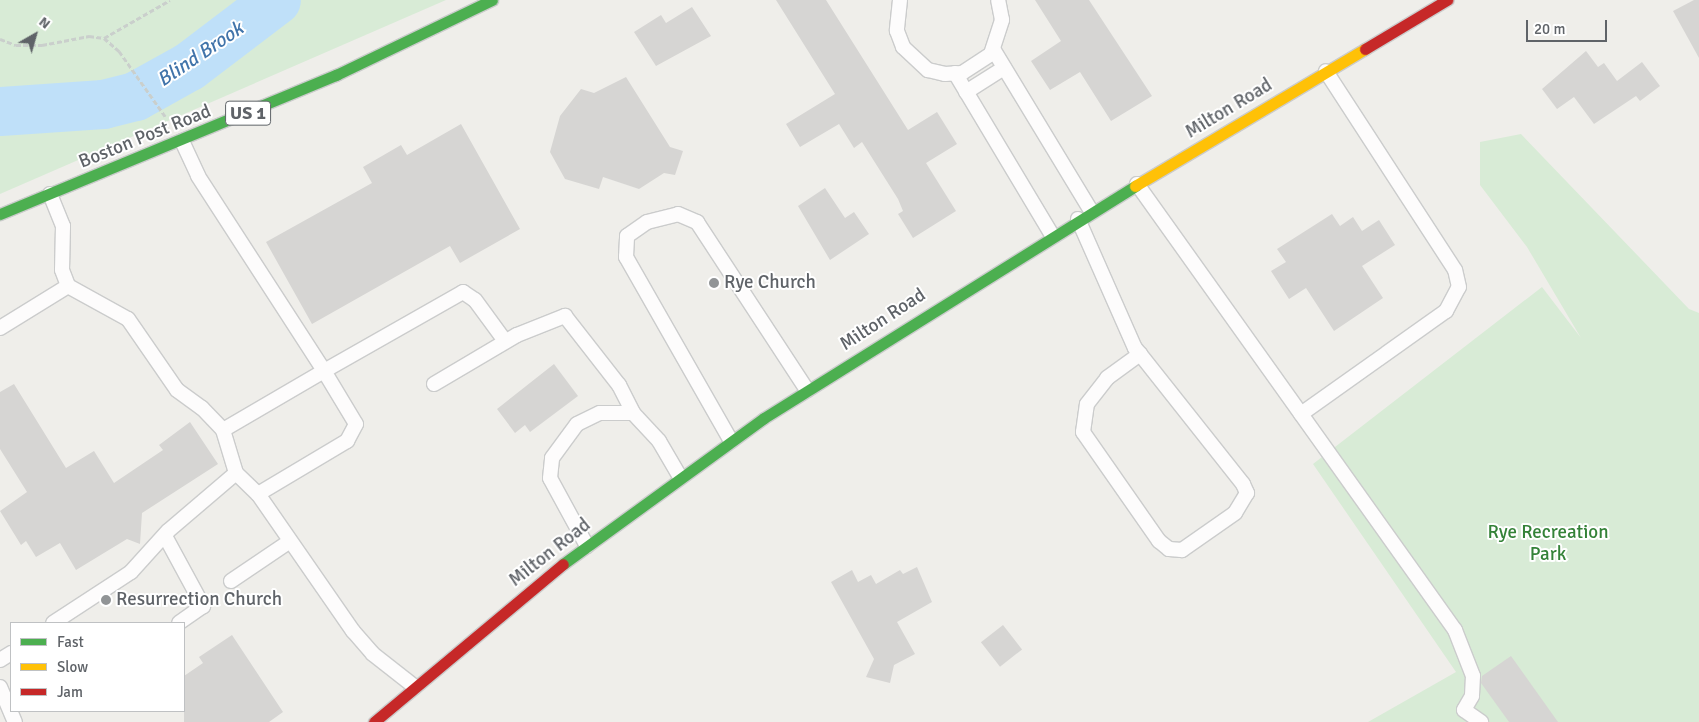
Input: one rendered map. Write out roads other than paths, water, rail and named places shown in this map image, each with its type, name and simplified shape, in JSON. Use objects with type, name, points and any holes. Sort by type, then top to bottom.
[{"type":"street","name":"Boston Post Road","points":[[0,214],[182,141],[367,61],[492,0]]},
{"type":"street","name":"Milton Road","points":[[374,722],[587,546],[731,441],[807,390],[1052,235],[1447,0]]},
{"type":"lane","points":[[900,0],[897,31],[903,47],[928,70],[955,73],[978,66],[993,49],[1002,20],[998,0]]},
{"type":"lane","points":[[993,49],[1091,211]]},
{"type":"lane","points":[[966,92],[1004,68]]},
{"type":"lane","points":[[1301,414],[1446,311],[1459,287],[1455,270],[1326,72]]},
{"type":"lane","points":[[955,73],[1052,235]]},
{"type":"lane","points":[[182,141],[198,176],[356,424],[355,434],[258,494]]},
{"type":"lane","points":[[1137,184],[1455,630],[1473,676],[1472,696],[1464,710],[1481,722]]},
{"type":"lane","points":[[50,194],[63,226],[62,270],[68,286],[128,319],[176,390],[202,408],[223,430],[236,473],[258,494],[353,631],[373,654],[415,687]]},
{"type":"lane","points":[[731,441],[626,257],[627,236],[647,222],[678,214],[697,222],[807,390]]},
{"type":"lane","points":[[1078,219],[1140,354],[1247,493],[1235,513],[1182,550],[1169,549],[1159,541],[1083,432],[1087,404],[1107,378],[1140,354]]},
{"type":"lane","points":[[0,328],[68,286]]},
{"type":"lane","points":[[223,430],[463,292],[475,300],[506,341]]},
{"type":"lane","points":[[434,384],[506,341],[565,316],[619,385],[633,413],[660,441],[680,477]]},
{"type":"lane","points":[[587,546],[550,478],[552,458],[577,424],[600,413],[633,413]]},
{"type":"lane","points":[[55,622],[131,572],[165,536],[236,473]]},
{"type":"lane","points":[[165,536],[203,606],[180,622]]},
{"type":"lane","points":[[231,581],[290,541]]},
{"type":"lane","points":[[0,687],[10,710]]},
{"type":"waterway","name":"Blind Brook","points":[[0,111],[103,104],[135,96],[189,66],[276,0]]},
{"type":"place","name":"Rye Church","points":[[714,283]]},
{"type":"place","name":"Resurrection Church","points":[[106,600]]},
{"type":"park label","name":"Rye Recreation Park","points":[[1548,544]]}]
